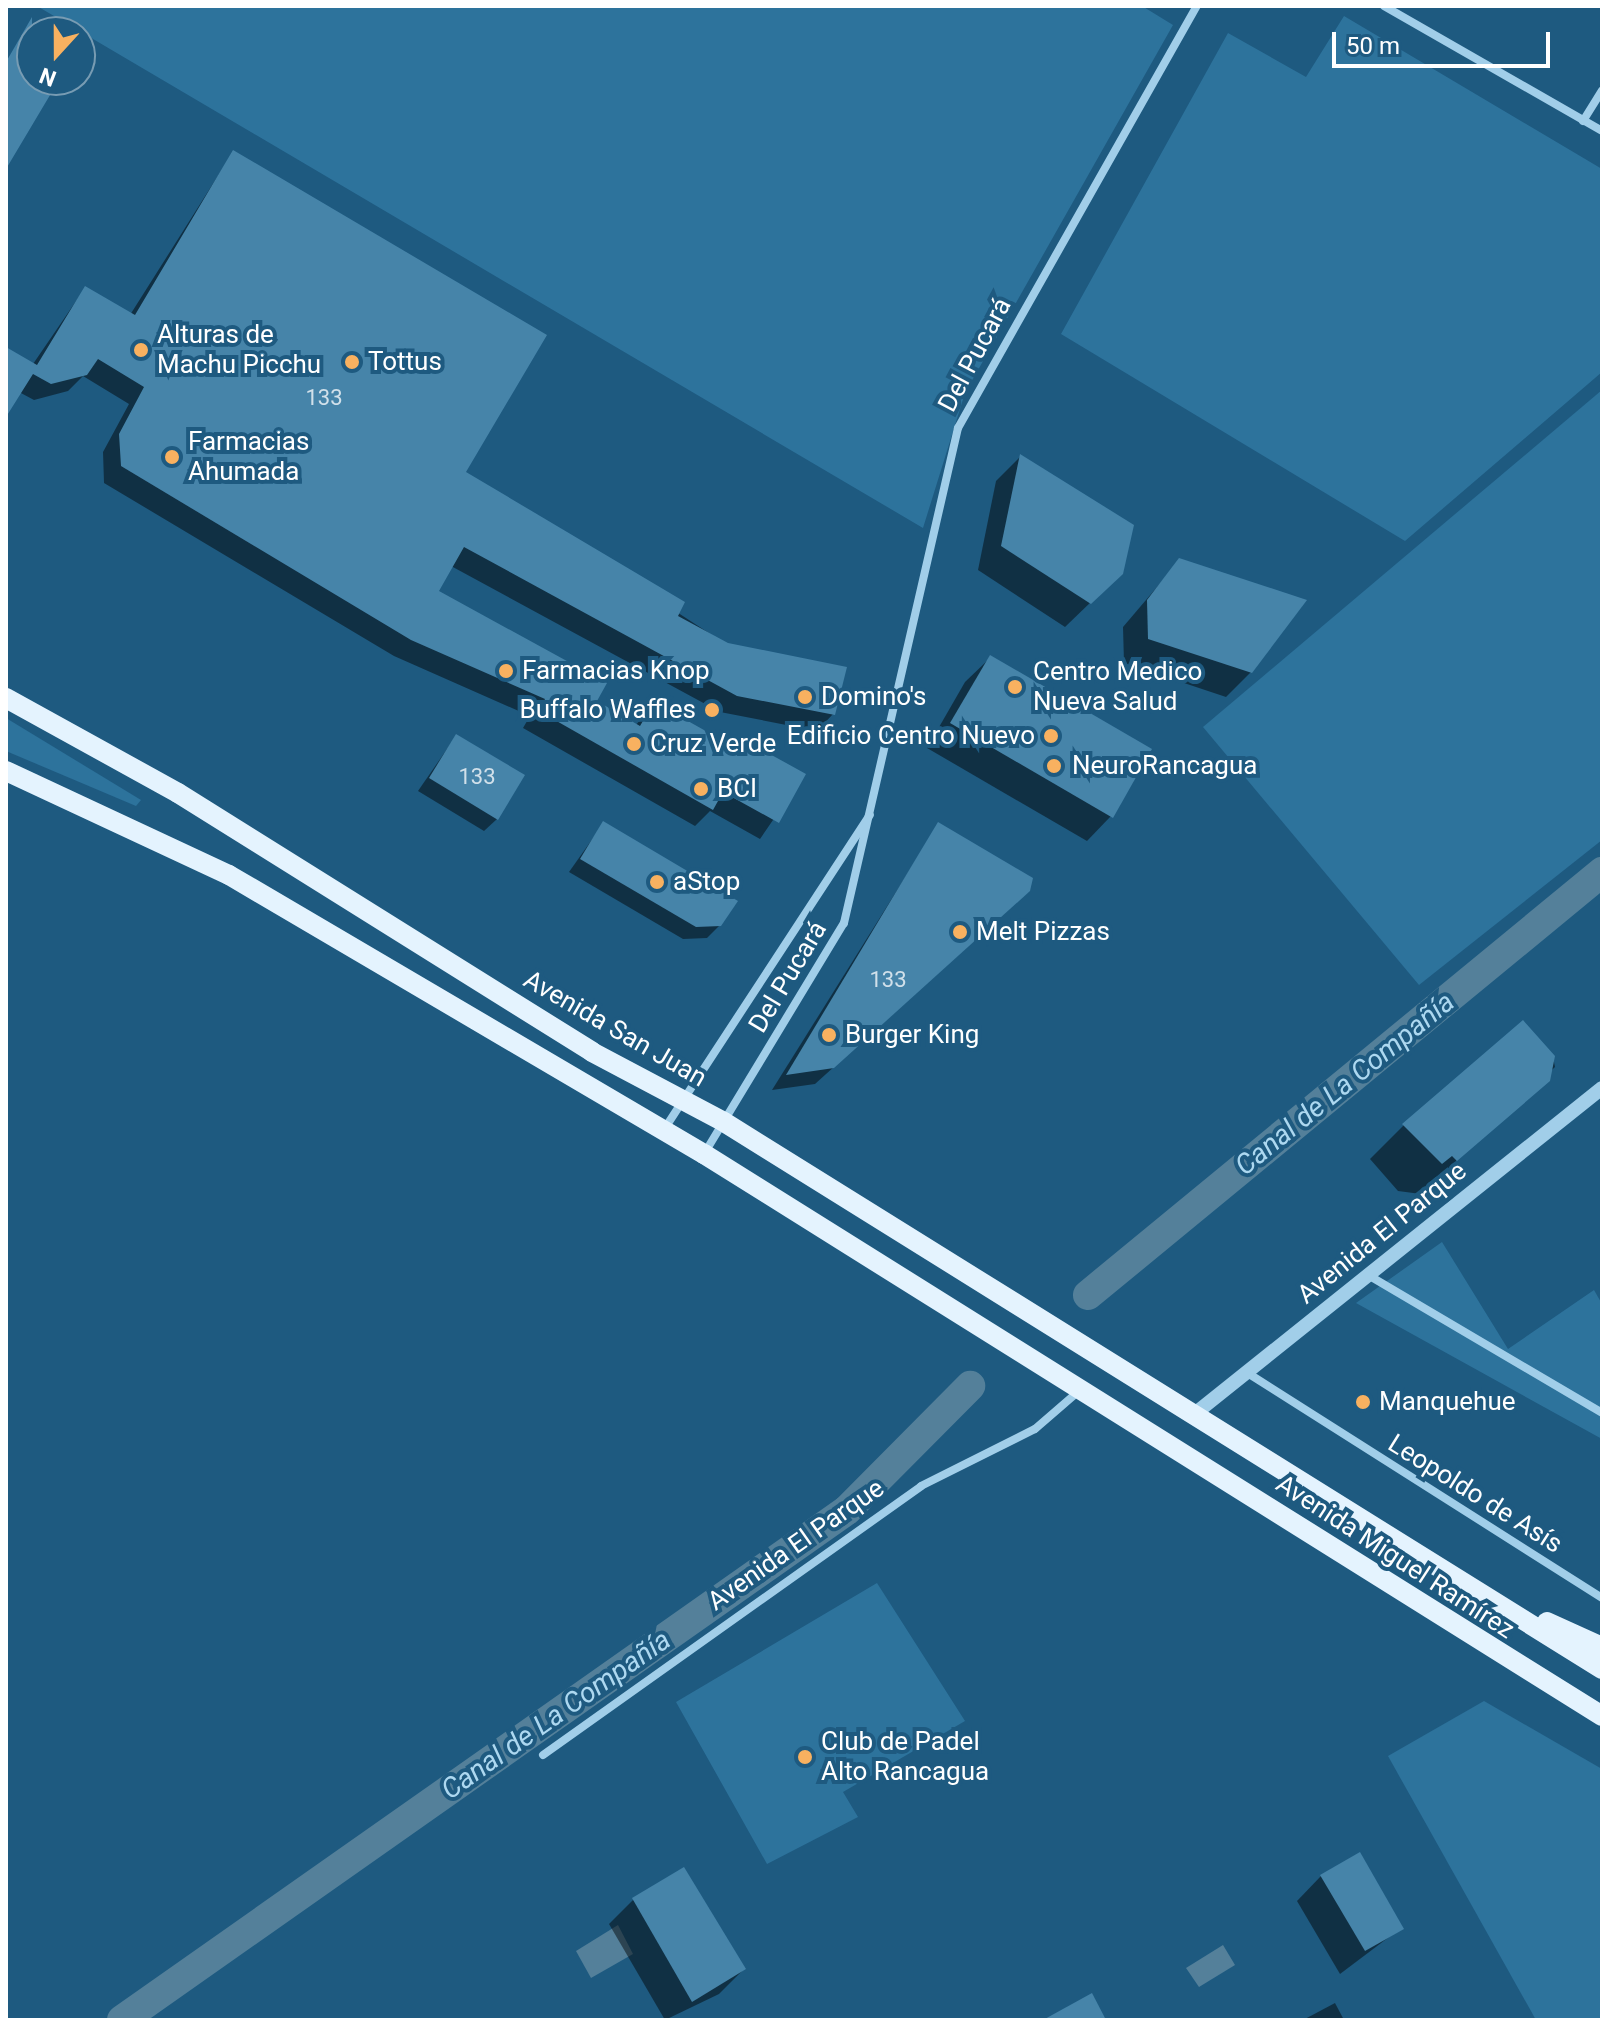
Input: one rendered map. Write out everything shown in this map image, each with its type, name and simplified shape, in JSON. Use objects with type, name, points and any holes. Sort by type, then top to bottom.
[{"type":"main road","name":"Avenida San Juan","points":[[6,698],[178,793],[592,1052],[724,1122],[1192,1416]]},
{"type":"main road","points":[[6,771],[229,875],[664,1130],[1084,1387]]},
{"type":"main road","name":"Avenida Miguel Ramírez","points":[[1084,1387],[1602,1716]]},
{"type":"main road","name":"Avenida Miguel Ramírez","points":[[1192,1416],[1602,1669]]},
{"type":"main road","points":[[1470,1588],[1602,1647]]},
{"type":"street","name":"Del Pucará","points":[[704,1154],[844,923],[875,807],[958,428],[1197,6]]},
{"type":"street","points":[[1384,6],[1602,131]]},
{"type":"street","points":[[1583,121],[1602,90]]},
{"type":"street","name":"Del Pucará","points":[[664,1130],[875,807]]},
{"type":"street","name":"Avenida El Parque","points":[[1192,1416],[1602,1088]]},
{"type":"street","points":[[1367,1275],[1602,1413]]},
{"type":"street","name":"Leopoldo de Asís","points":[[1246,1372],[1602,1598]]},
{"type":"street","name":"Avenida El Parque","points":[[543,1755],[921,1486],[1035,1429],[1084,1387]]},
{"type":"shaded area","points":[[37,6],[1142,6],[1173,25],[965,393],[923,528],[96,41],[96,16],[54,16]]},
{"type":"shaded area","points":[[1344,16],[1602,169],[1602,372],[1405,541],[1061,334],[1228,33],[1306,77]]},
{"type":"shaded area","points":[[1602,390],[1602,840],[1419,985],[1203,727]]},
{"type":"shaded area","points":[[6,718],[141,800],[136,806],[6,751]]},
{"type":"shaded area","points":[[1442,1242],[1508,1349],[1594,1290],[1602,1304],[1602,1439],[1356,1303]]},
{"type":"shaded area","name":"Club de Padel Alto Rancagua","points":[[877,1583],[965,1721],[843,1792],[858,1817],[767,1864],[676,1702]]},
{"type":"shaded area","points":[[1484,1701],[1602,1769],[1602,2020],[1536,2020],[1388,1756]]},
{"type":"shaded area","points":[[618,1925],[633,1954],[591,1978],[576,1951]]},
{"type":"shaded area","points":[[1223,1945],[1235,1965],[1199,1987],[1186,1968]]},
{"type":"building","points":[[16,45],[16,96],[49,96],[6,169],[6,62]]},
{"type":"building","points":[[233,150],[547,335],[466,472],[685,602],[678,616],[728,643],[847,667],[835,715],[737,696],[464,547],[439,591],[607,683],[597,701],[640,726],[654,702],[745,753],[750,743],[806,774],[779,823],[723,792],[713,810],[539,711],[545,699],[411,640],[121,466],[119,434],[144,387],[98,359],[87,375],[51,384],[33,374],[6,417],[6,347],[37,365],[85,286],[135,315]]},
{"type":"building","points":[[1020,454],[1134,525],[1123,574],[1091,604],[1001,546]]},
{"type":"building","points":[[1179,558],[1307,600],[1252,673],[1148,639],[1147,600]]},
{"type":"building","name":"Edificio Centro Nuevo","points":[[990,655],[1152,749],[1113,818],[950,723]]},
{"type":"building","points":[[456,734],[525,775],[498,820],[429,778]]},
{"type":"building","points":[[603,821],[738,901],[721,926],[696,927],[580,859]]},
{"type":"building","points":[[938,822],[1033,878],[1030,891],[834,1068],[786,1075]]},
{"type":"building","points":[[1523,1020],[1555,1056],[1550,1081],[1457,1161],[1452,1156],[1442,1164],[1402,1124]]},
{"type":"building","points":[[1360,1852],[1404,1929],[1365,1951],[1320,1875]]},
{"type":"building","points":[[684,1867],[746,1969],[692,2002],[632,1898]]},
{"type":"building","points":[[1092,1993],[1106,2020],[1043,2020]]},
{"type":"waterway","name":"Canal de La Compañía","points":[[1088,1295],[1602,872]]},
{"type":"waterway","name":"Canal de La Compañía","points":[[122,2020],[847,1510],[970,1386]]},
{"type":"place","name":"Alturas de Machu Picchu","points":[[141,350]]},
{"type":"place","name":"Tottus","points":[[352,362]]},
{"type":"place","name":"Farmacias Ahumada","points":[[172,457]]},
{"type":"place","name":"Farmacias Knop","points":[[506,671]]},
{"type":"place","name":"Centro Medico Nueva Salud","points":[[1015,687]]},
{"type":"place","name":"Domino's","points":[[805,697]]},
{"type":"place","name":"Buffalo Waffles","points":[[712,710]]},
{"type":"place","name":"Edificio Centro Nuevo","points":[[1051,736]]},
{"type":"place","name":"Cruz Verde","points":[[634,744]]},
{"type":"place","name":"NeuroRancagua","points":[[1054,766]]},
{"type":"place","name":"BCI","points":[[701,789]]},
{"type":"place","name":"aStop","points":[[657,882]]},
{"type":"place","name":"Melt Pizzas","points":[[960,932]]},
{"type":"place","name":"Burger King","points":[[829,1035]]},
{"type":"place","name":"Manquehue","points":[[1363,1402]]},
{"type":"place","name":"Club de Padel Alto Rancagua","points":[[805,1757]]}]
